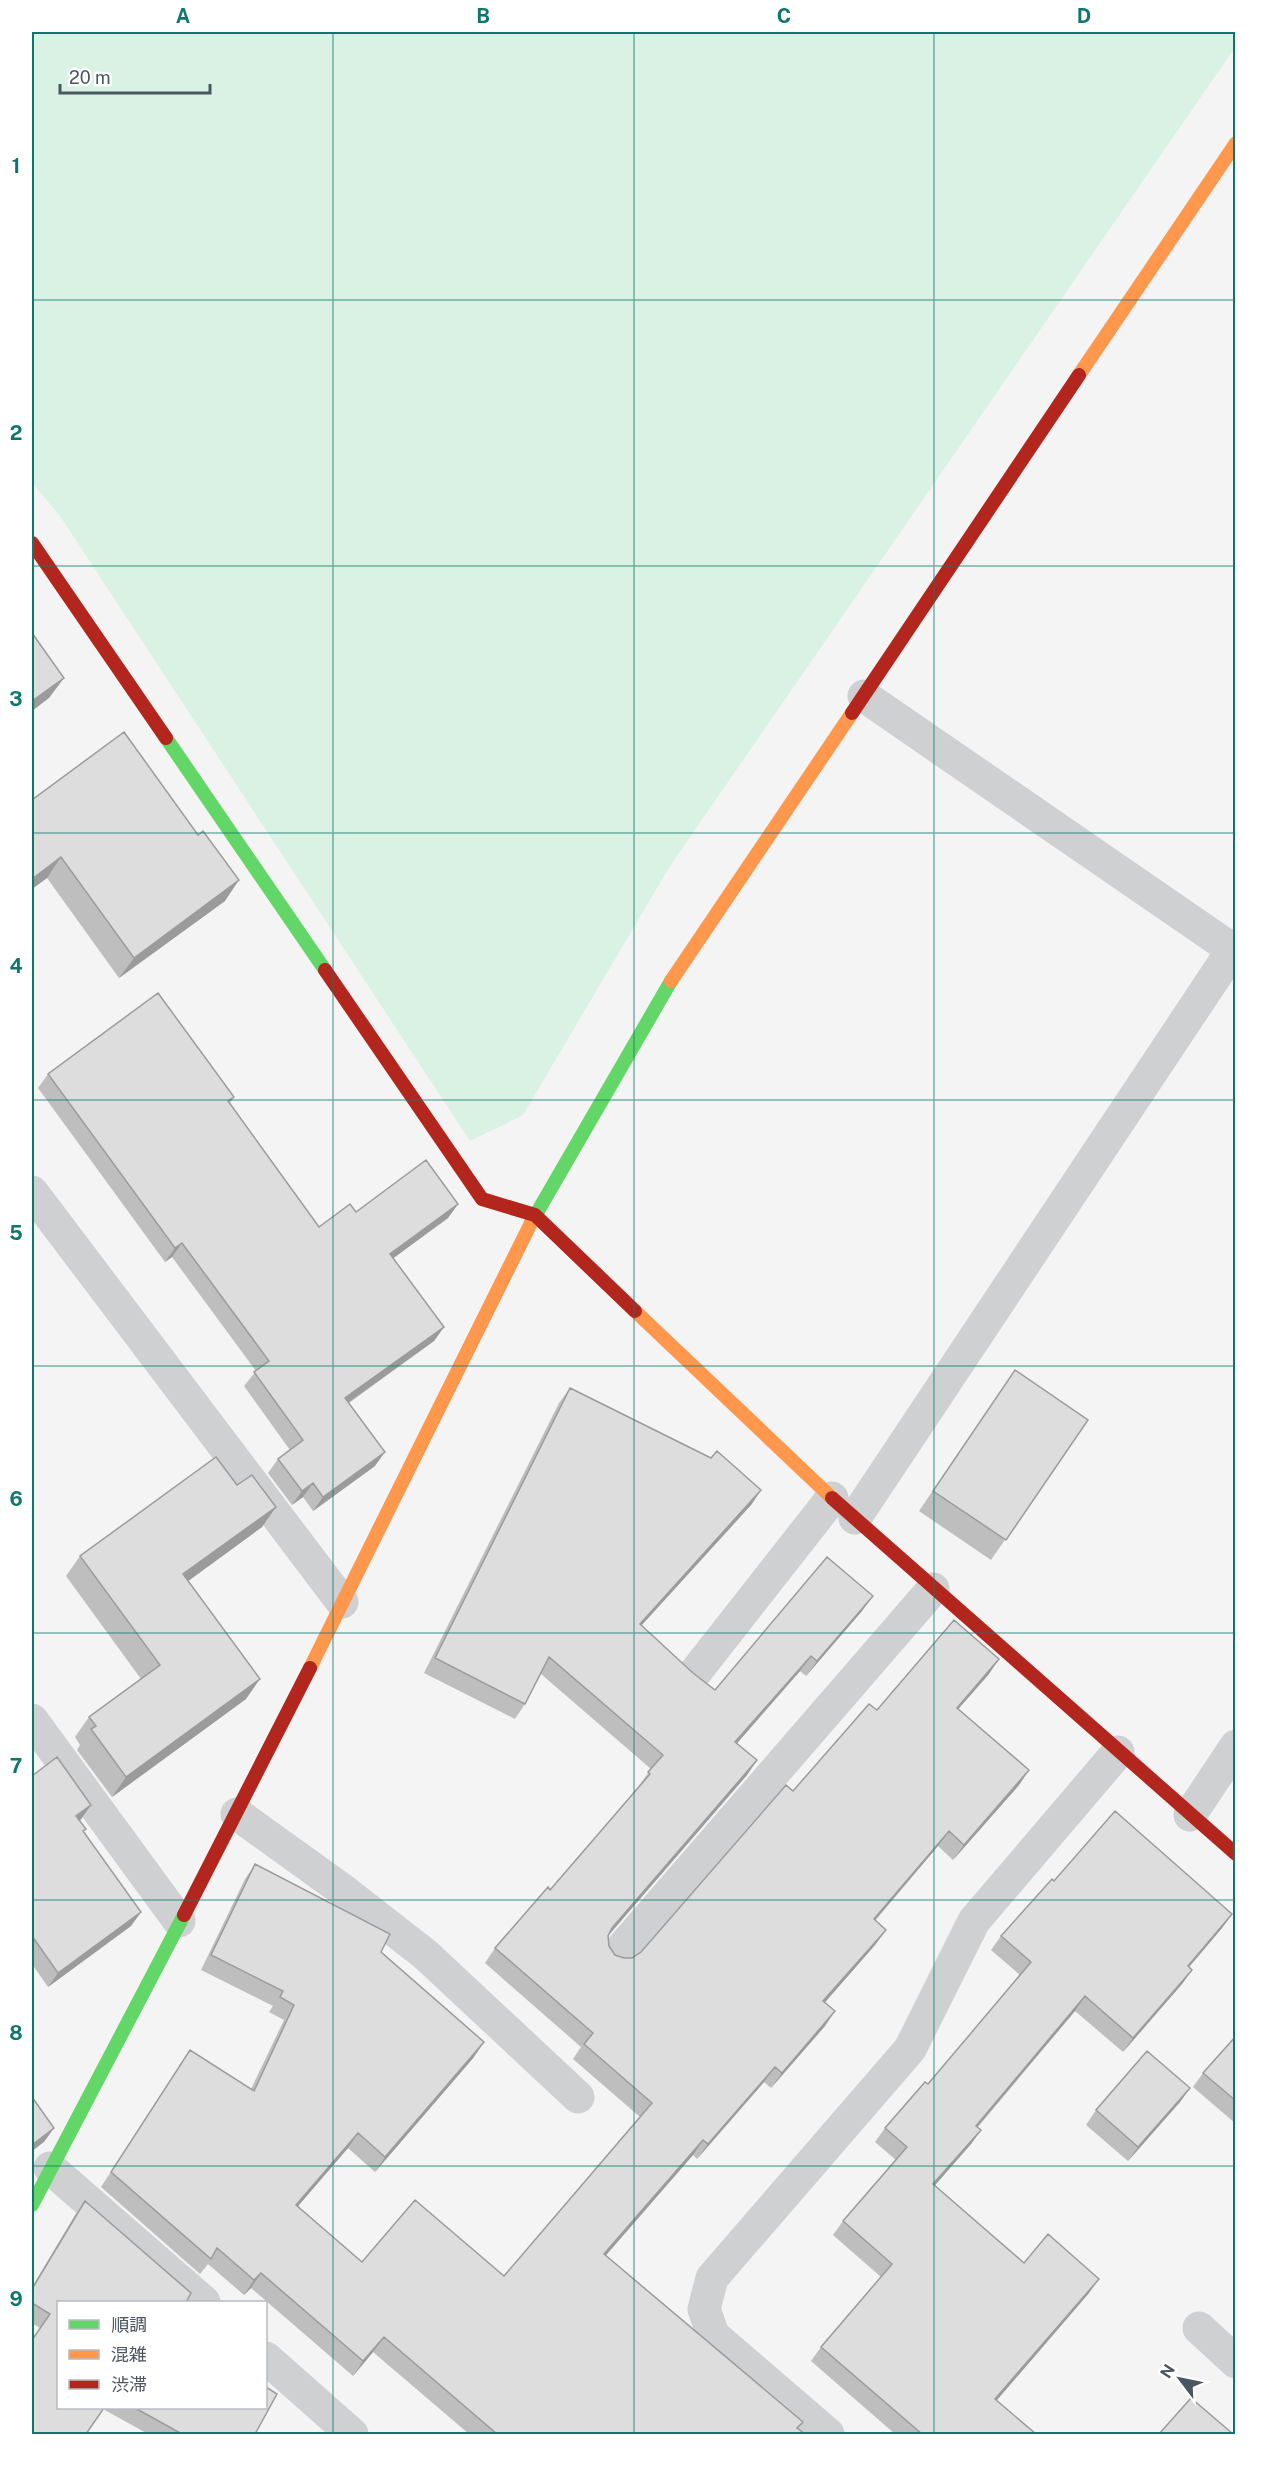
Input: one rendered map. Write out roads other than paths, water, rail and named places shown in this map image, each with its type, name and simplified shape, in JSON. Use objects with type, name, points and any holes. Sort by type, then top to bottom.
[{"type":"street","points":[[32,2205],[237,1814],[535,1215],[670,982],[1236,143]]},
{"type":"street","points":[[32,543],[482,1199],[535,1215],[843,1508],[1236,1854]]},
{"type":"street","points":[[694,1674],[843,1508],[1234,949],[864,696]]},
{"type":"street","points":[[32,1192],[342,1602]]},
{"type":"street","points":[[616,1955],[933,1589]]},
{"type":"street","points":[[32,1720],[179,1921]]},
{"type":"street","points":[[1190,1815],[1236,1746]]},
{"type":"street","points":[[828,2434],[713,2335],[704,2308],[712,2278],[910,2049],[974,1921],[1118,1752]]},
{"type":"street","points":[[237,1814],[344,1891],[426,1955],[578,2097]]},
{"type":"street","points":[[51,2168],[203,2301]]},
{"type":"street","points":[[1199,2328],[1236,2362]]},
{"type":"street","points":[[267,2359],[352,2434]]}]
